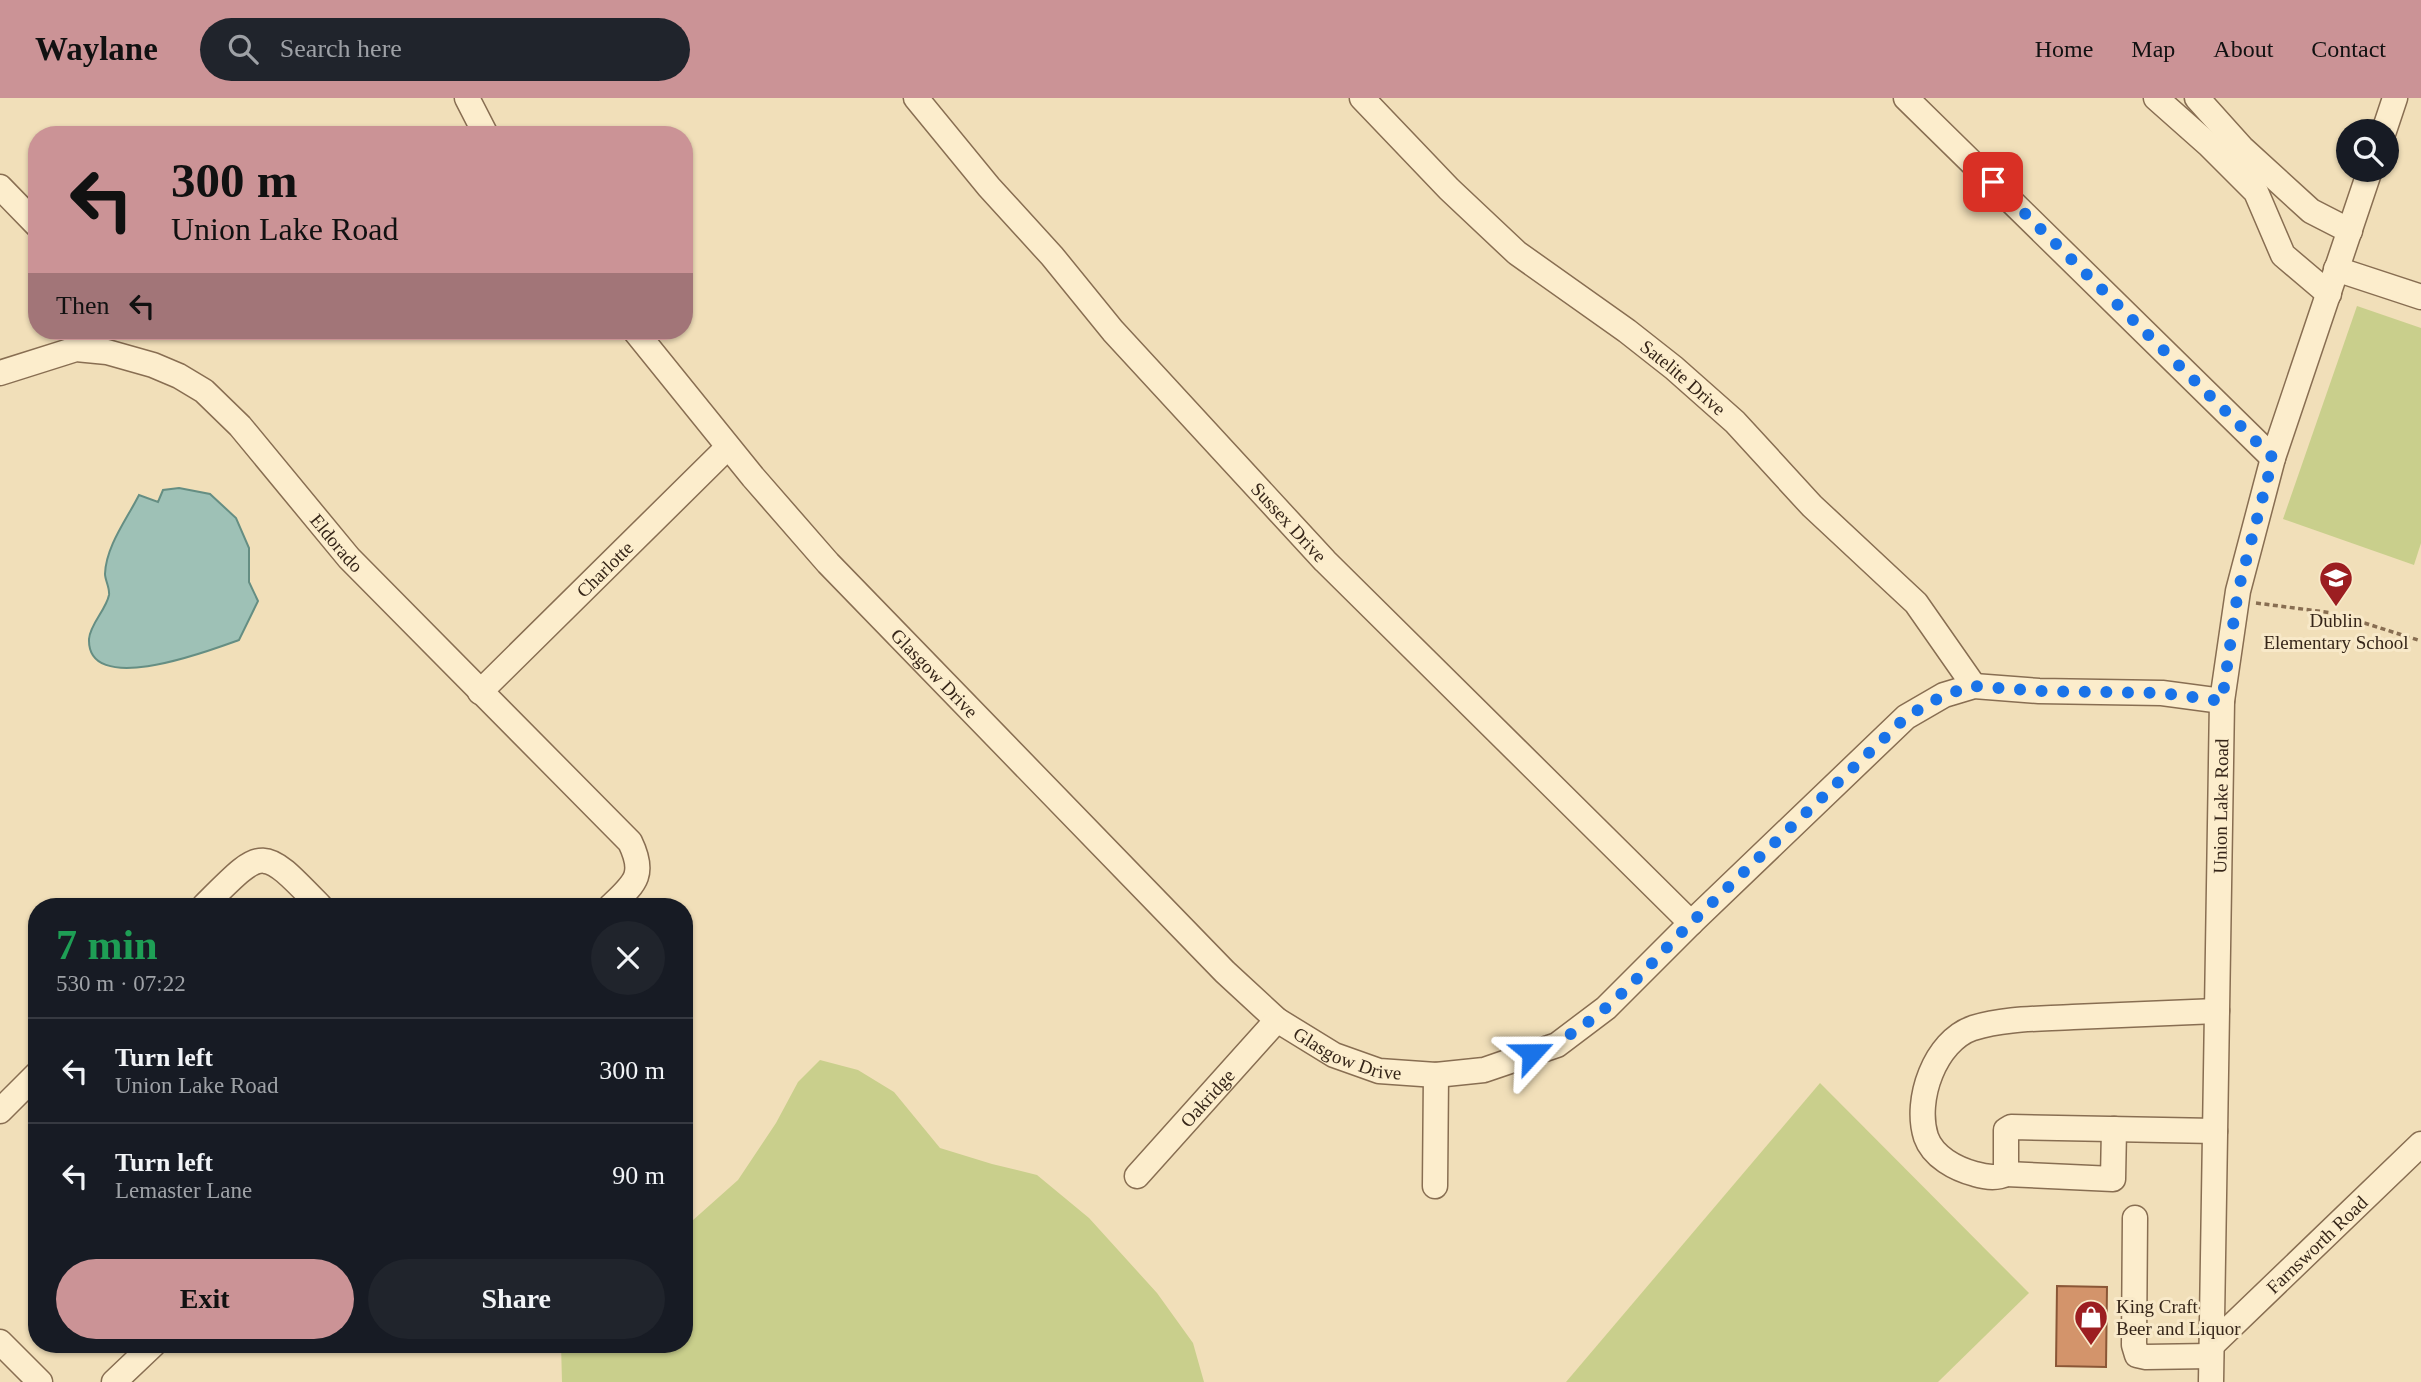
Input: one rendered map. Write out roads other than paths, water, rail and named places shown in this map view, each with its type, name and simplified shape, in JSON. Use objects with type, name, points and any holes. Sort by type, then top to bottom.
[{"type":"street","points":[[467,98],[481,126]]},
{"type":"street","name":"Sussex Drive","points":[[916,98],[1113,331],[1325,561],[1691,923]]},
{"type":"street","name":"Satelite Drive","points":[[1362,98],[1449,189],[1517,253],[1664,360],[1735,422],[1812,506],[1916,603],[1974,686]]},
{"type":"street","points":[[1906,98],[2273,458]]},
{"type":"street","points":[[2156,98],[2256,192],[2283,256],[2329,294]]},
{"type":"street","points":[[2197,98],[2242,148],[2311,212],[2350,231]]},
{"type":"street","points":[[2388,119],[2395,98]]},
{"type":"street","name":"Union Lake Road","points":[[2211,1382],[2222,701],[2238,591],[2273,458],[2367,182]]},
{"type":"street","points":[[0,187],[28,216]]},
{"type":"street","points":[[2336,269],[2421,296]]},
{"type":"street","name":"Eldorado","points":[[0,373],[75,340],[153,365],[204,391],[240,426],[349,558],[630,842],[648,869],[619,898]]},
{"type":"street","name":"Glasgow Drive","points":[[642,340],[836,572],[1216,962],[1277,1020],[1334,1055],[1379,1071],[1436,1075],[1484,1070],[1557,1045],[1606,1008],[1906,717],[1944,695],[1974,686],[2039,691],[2162,693],[2222,701]]},
{"type":"street","name":"Charlotte","points":[[480,692],[729,447]]},
{"type":"street","points":[[212,898],[249,863],[259,860],[271,861],[283,868],[312,898]]},
{"type":"street","points":[[2114,1129],[2113,1179],[2006,1174],[2001,1177],[1984,1177],[1965,1172],[1936,1152],[1927,1138],[1923,1119],[1924,1097],[1929,1078],[1940,1056],[1953,1040],[1972,1029],[2021,1020],[2217,1011]]},
{"type":"street","name":"Oakridge","points":[[1137,1176],[1277,1020]]},
{"type":"street","points":[[1435,1186],[1436,1075]]},
{"type":"street","points":[[0,1111],[28,1083]]},
{"type":"street","points":[[2006,1174],[2006,1130],[2011,1127],[2215,1131]]},
{"type":"street","name":"Farnsworth Road","points":[[2211,1351],[2421,1144]]},
{"type":"street","points":[[2135,1218],[2134,1345],[2137,1355],[2146,1357],[2211,1351]]},
{"type":"street","points":[[0,1342],[40,1382]]},
{"type":"street","points":[[114,1382],[145,1353]]},
{"type":"water","points":[[179,488],[210,494],[236,518],[249,548],[249,582],[258,601],[239,640],[179,660],[153,665],[128,668],[108,665],[94,656],[89,639],[109,595],[105,574],[113,543],[139,495],[158,502],[163,490]]},
{"type":"place","name":"Dublin Elementary School","points":[[2336,608]]},
{"type":"place","name":"King Craft Beer and Liquor","points":[[2091,1347]]}]
